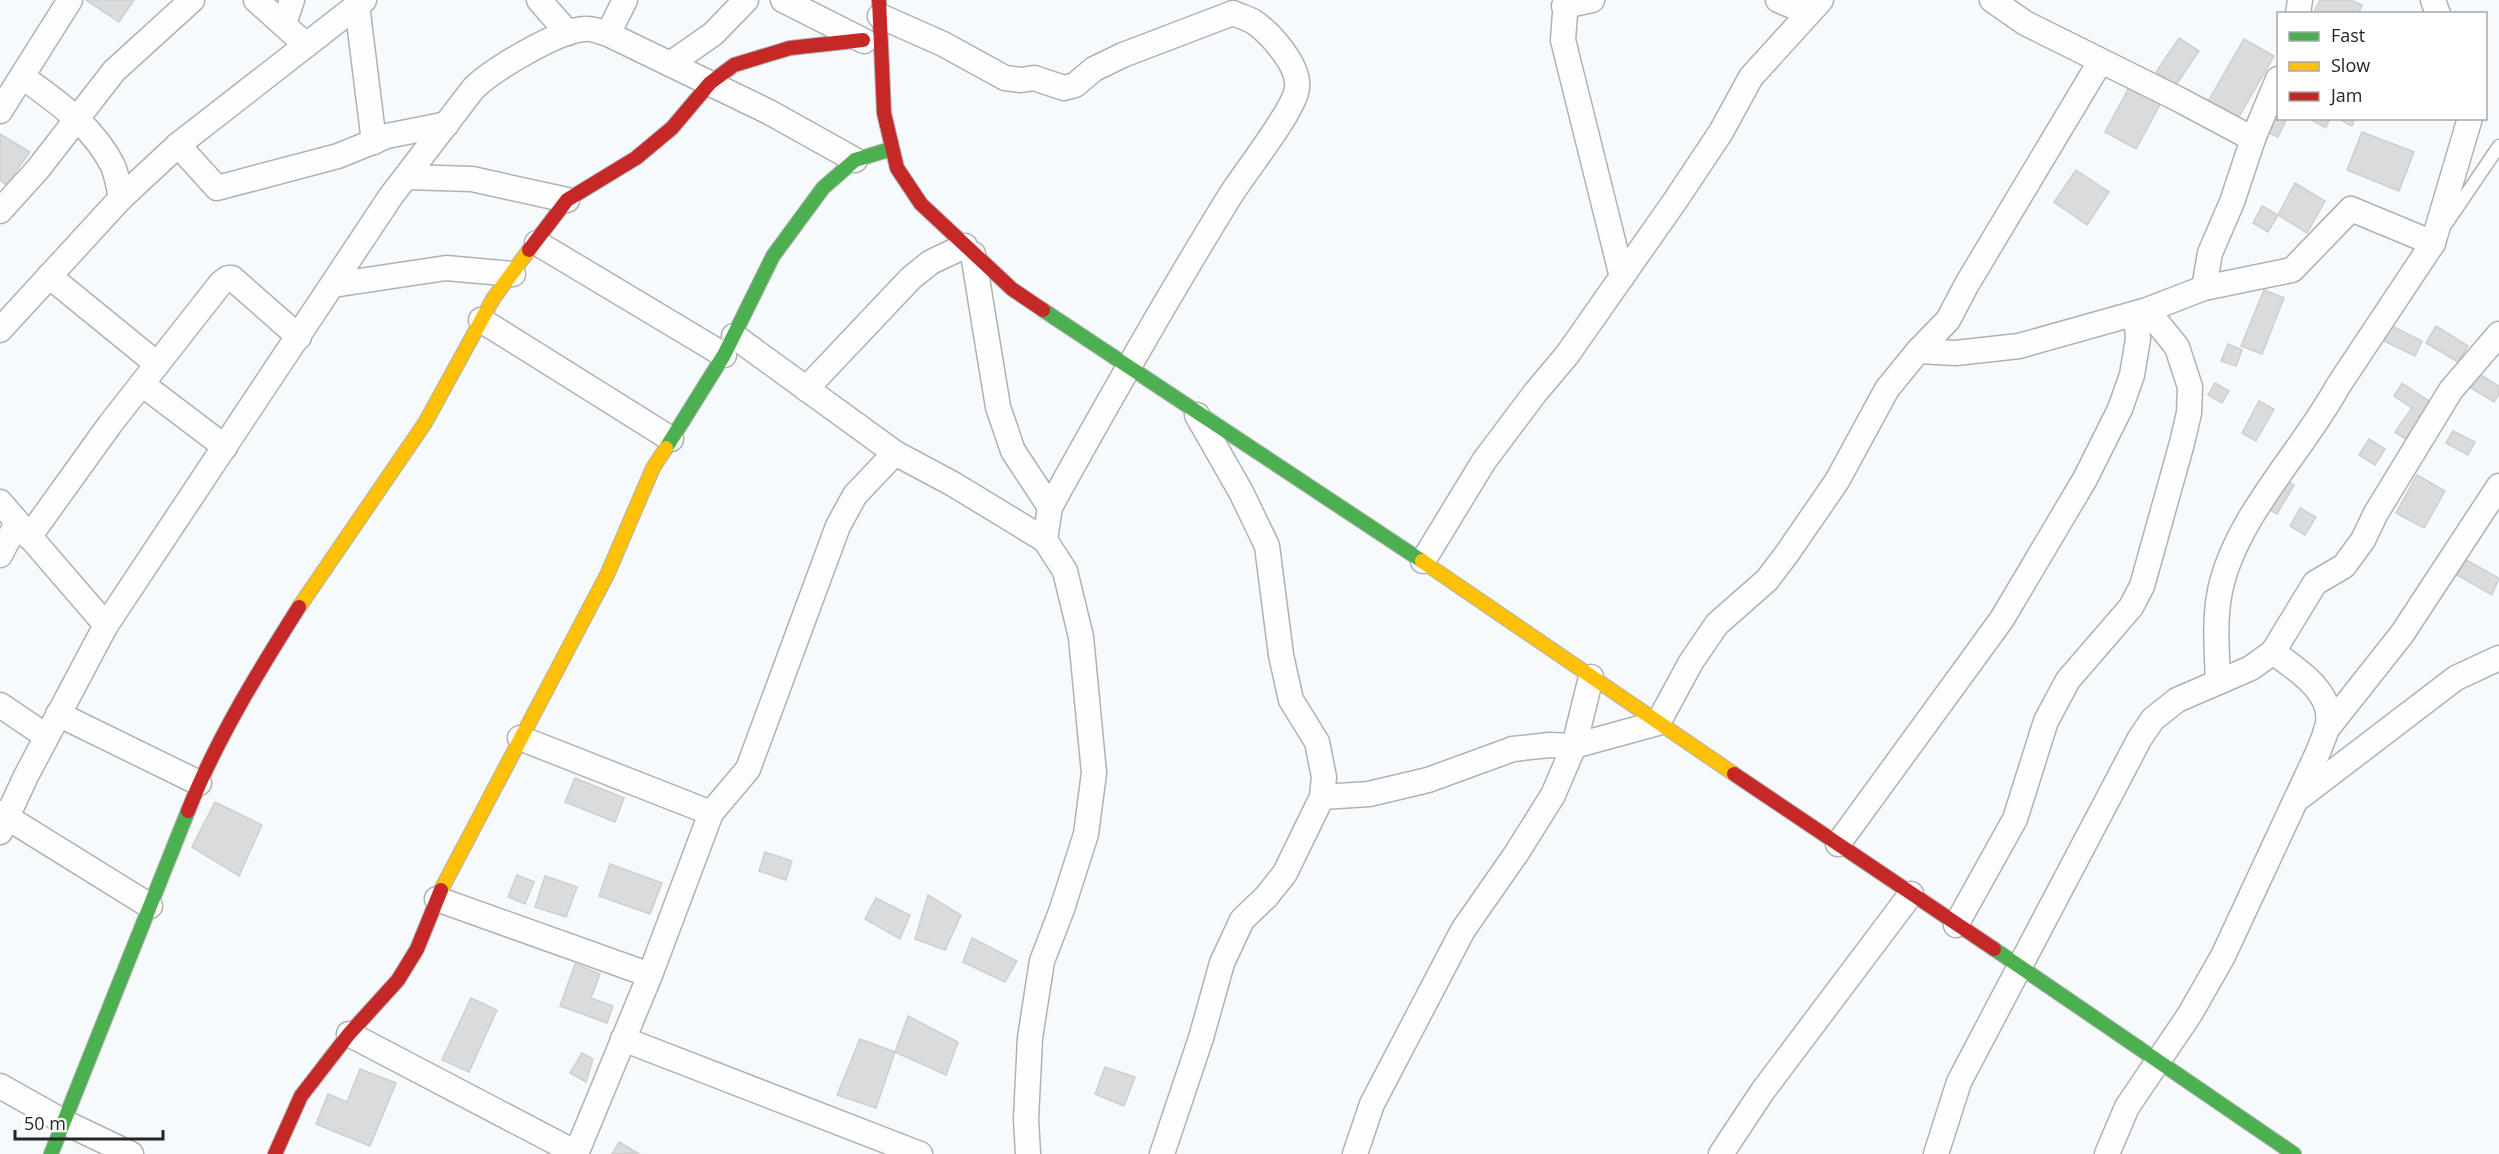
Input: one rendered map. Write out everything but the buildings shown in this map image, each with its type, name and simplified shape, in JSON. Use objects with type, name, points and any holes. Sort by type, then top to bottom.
[{"type":"street","points":[[0,111],[14,79],[70,0]]},
{"type":"street","points":[[0,212],[38,169],[114,71],[192,0]]},
{"type":"street","points":[[256,0],[306,45]]},
{"type":"street","points":[[284,24],[292,0]]},
{"type":"street","points":[[538,0],[568,33]]},
{"type":"street","points":[[608,34],[625,0]]},
{"type":"street","points":[[670,64],[713,34],[746,0]]},
{"type":"street","points":[[783,0],[872,44]]},
{"type":"street","points":[[1592,0],[1565,3],[1563,40],[1622,277]]},
{"type":"street","points":[[1779,0],[1815,6]]},
{"type":"street","points":[[1992,0],[2025,23],[2253,139]]},
{"type":"street","points":[[0,330],[121,198],[178,145],[361,3]]},
{"type":"street","points":[[361,3],[374,142]]},
{"type":"street","points":[[1423,561],[1484,461],[1567,355],[1721,132],[1750,77],[1815,6]]},
{"type":"street","points":[[1045,540],[1050,507],[1128,367],[1231,195],[1289,108],[1298,88],[1291,62],[1276,42],[1253,22],[1233,13],[1123,56],[1094,69],[1075,85],[1064,88],[1034,78],[1021,80],[1005,78],[880,8],[872,44],[891,149],[897,168],[921,204],[1012,289],[1128,367],[1423,561],[2294,1154]]},
{"type":"street","points":[[150,906],[2,821],[106,625],[406,177],[473,89],[502,65],[568,33],[586,28],[608,34],[710,83],[769,112],[855,160]]},
{"type":"street","points":[[51,1154],[66,1123],[199,783],[267,657],[326,565],[424,423],[493,299],[567,200],[636,158],[672,128],[710,83],[734,65],[790,48],[872,44]]},
{"type":"street","points":[[1322,797],[1369,794],[1428,780],[1513,748],[1549,744],[1574,746],[1658,723],[1691,663],[1717,624],[1767,580],[1837,481],[1887,389],[1918,351],[1948,320],[1967,284],[2100,62]]},
{"type":"street","points":[[14,79],[78,118],[98,142],[114,168],[121,198]]},
{"type":"street","points":[[2204,288],[2210,253],[2232,202],[2253,139],[2277,81]]},
{"type":"street","points":[[2218,682],[2216,633],[2220,591],[2231,555],[2296,449],[2326,408],[2338,386],[2433,243],[2468,120]]},
{"type":"street","points":[[178,145],[217,188],[338,156],[387,136],[447,124]]},
{"type":"street","points":[[275,1154],[301,1096],[349,1034],[398,980],[417,949],[437,899],[607,574],[653,468],[729,345],[773,256],[823,188],[855,160],[891,149]]},
{"type":"street","points":[[406,177],[472,179],[567,200]]},
{"type":"street","points":[[1918,351],[1956,353],[2019,346],[2142,312],[2204,288],[2292,270],[2350,208],[2433,243]]},
{"type":"street","points":[[537,243],[729,345],[806,389],[895,453],[1045,540],[1065,570],[1081,637],[1094,773],[1086,834],[1062,909],[1042,961],[1030,1038],[1026,1119],[1028,1154]]},
{"type":"street","points":[[806,389],[911,278],[931,262],[969,250]]},
{"type":"street","points":[[969,250],[998,407],[1013,451],[1050,507]]},
{"type":"street","points":[[333,285],[446,268],[513,274]]},
{"type":"street","points":[[49,276],[157,364]]},
{"type":"street","points":[[0,555],[142,384],[221,283],[232,278],[299,337]]},
{"type":"street","points":[[1838,844],[2001,619],[2085,479],[2120,409],[2132,375],[2142,312]]},
{"type":"street","points":[[1956,925],[2015,819],[2046,721],[2068,680],[2130,608],[2142,585],[2187,423],[2190,387],[2177,347],[2142,312]]},
{"type":"street","points":[[481,320],[671,439]]},
{"type":"street","points":[[1936,1154],[1959,1082],[2140,738],[2153,719],[2177,699],[2251,668],[2273,651],[2315,583],[2343,566],[2363,540],[2376,513],[2451,390],[2499,334]]},
{"type":"street","points":[[142,384],[225,447]]},
{"type":"street","points":[[1162,1154],[1222,963],[1242,920],[1266,897],[1285,873],[1322,797],[1324,777],[1317,741],[1291,700],[1281,655],[1267,546],[1241,492],[1195,410]]},
{"type":"street","points":[[349,1034],[576,1153],[650,975],[711,813],[748,769],[838,526],[855,495],[895,453]]},
{"type":"street","points":[[2326,730],[2402,634],[2499,486]]},
{"type":"street","points":[[0,502],[106,625]]},
{"type":"street","points":[[2107,1154],[2127,1107],[2190,1014],[2223,956],[2326,730],[2329,716],[2319,690],[2273,651]]},
{"type":"street","points":[[2296,800],[2456,678],[2499,658]]},
{"type":"street","points":[[1354,1154],[1372,1104],[1462,930],[1516,854],[1553,795],[1574,746],[1591,677]]},
{"type":"street","points":[[0,705],[46,736]]},
{"type":"street","points":[[58,714],[199,783]]},
{"type":"street","points":[[520,738],[711,813]]},
{"type":"street","points":[[1721,1154],[1762,1092],[1911,894]]},
{"type":"street","points":[[437,899],[650,975]]},
{"type":"street","points":[[623,1039],[920,1154]]},
{"type":"street","points":[[0,1086],[66,1123],[131,1154]]},
{"type":"lane","points":[[2433,243],[2499,146]]},
{"type":"traffic: fast","points":[[666,448],[724,355],[773,256],[823,188],[855,160],[891,149]]},
{"type":"traffic: fast","points":[[1043,310],[1422,561]]},
{"type":"traffic: fast","points":[[51,1154],[188,811]]},
{"type":"traffic: fast","points":[[1994,949],[2294,1154]]},
{"type":"traffic: slow","points":[[299,607],[425,423],[493,299],[529,250]]},
{"type":"traffic: slow","points":[[441,890],[607,575],[653,468],[666,448]]},
{"type":"traffic: slow","points":[[1422,561],[1734,774]]},
{"type":"traffic: jam","points":[[879,0],[884,113],[897,168],[921,204],[1012,289],[1043,310]]},
{"type":"traffic: jam","points":[[529,250],[567,200],[636,158],[672,128],[710,83],[734,65],[790,48],[863,40]]},
{"type":"traffic: jam","points":[[188,811],[225,732],[253,681],[299,607]]},
{"type":"traffic: jam","points":[[1734,774],[1994,949]]},
{"type":"traffic: jam","points":[[275,1154],[301,1096],[349,1034],[398,980],[417,949],[441,890]]}]
